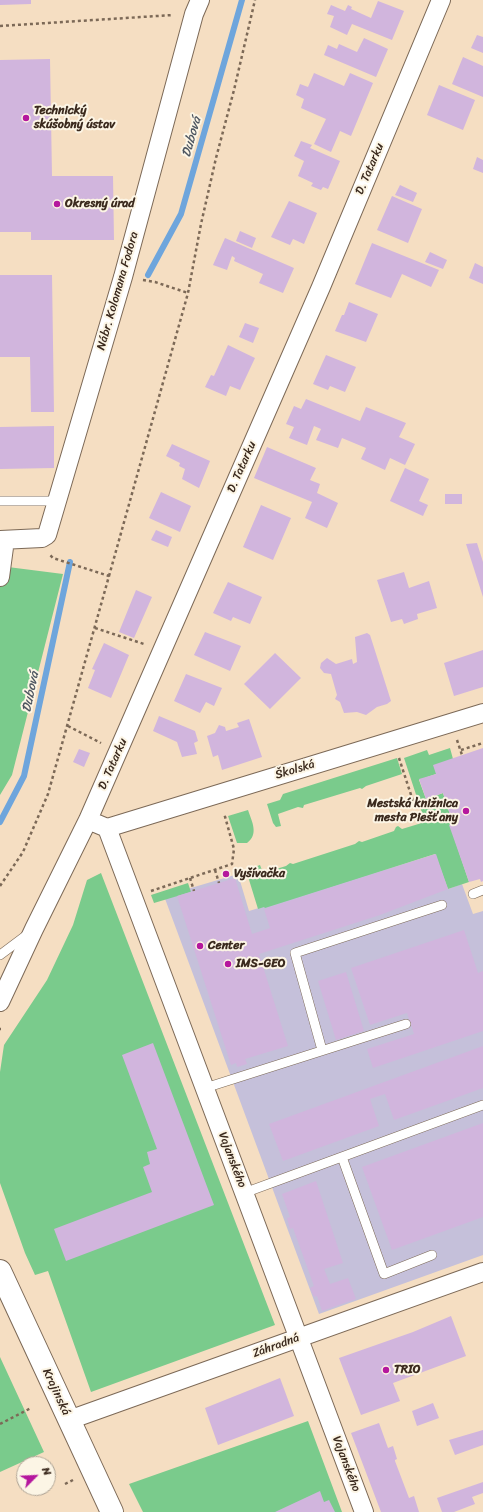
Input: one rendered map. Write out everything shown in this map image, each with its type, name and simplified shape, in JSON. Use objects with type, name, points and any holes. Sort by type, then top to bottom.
[{"type":"main road","name":"Krajinská","points":[[0,1271],[112,1512]]},
{"type":"street","name":"D. Tatarku","points":[[0,1002],[88,820],[321,287],[442,0]]},
{"type":"street","name":"Nábr. Kolomana Fodora","points":[[42,538],[47,535],[123,277],[197,7]]},
{"type":"street","points":[[0,578],[2,540],[42,538]]},
{"type":"street","name":"Školská","points":[[107,828],[483,713]]},
{"type":"street","points":[[88,820],[107,828]]},
{"type":"street","name":"Vajanského","points":[[107,828],[364,1512]]},
{"type":"street","name":"D. Tatarku","points":[[0,978],[34,929]]},
{"type":"street","name":"Záhradná","points":[[69,1420],[483,1272]]},
{"type":"lane","points":[[0,501],[57,501]]},
{"type":"lane","points":[[473,894],[483,890]]},
{"type":"lane","points":[[322,1050],[296,953],[442,905]]},
{"type":"lane","points":[[0,955],[34,929]]},
{"type":"lane","points":[[205,1088],[406,1024]]},
{"type":"lane","points":[[244,1193],[483,1105]]},
{"type":"lane","points":[[342,1157],[384,1274],[432,1255]]},
{"type":"path","points":[[0,886],[23,852],[48,794],[68,726],[188,293],[214,166],[255,0]]},
{"type":"path","points":[[0,26],[197,7]]},
{"type":"path","points":[[123,277],[155,282],[188,293]]},
{"type":"path","points":[[42,538],[47,551],[53,558],[109,576]]},
{"type":"path","points":[[95,628],[150,646]]},
{"type":"path","points":[[68,726],[102,744]]},
{"type":"path","points":[[458,743],[462,755]]},
{"type":"path","points":[[461,750],[483,743]]},
{"type":"path","points":[[398,755],[413,802]]},
{"type":"path","points":[[146,893],[232,864],[234,849],[223,809]]},
{"type":"path","points":[[215,870],[219,883]]},
{"type":"path","points":[[190,878],[194,891]]},
{"type":"path","points":[[0,1424],[31,1408]]},
{"type":"shaded area","points":[[436,854],[448,889],[462,884],[473,914],[483,911],[483,1255],[319,1314],[164,896],[238,874],[249,911]]},
{"type":"green space","points":[[0,566],[63,574],[12,775],[0,795]]},
{"type":"green space","points":[[450,748],[453,759],[436,774],[419,780],[426,799],[443,793],[453,824],[450,825],[469,882],[448,889],[435,854],[258,909],[246,870],[260,865],[263,873],[286,866],[290,863],[293,864],[355,844],[359,841],[362,842],[394,831],[398,826],[402,829],[425,822],[404,758],[427,750],[429,755]]},
{"type":"green space","points":[[397,758],[402,774],[366,786],[362,789],[360,788],[304,805],[303,808],[298,807],[278,814],[281,826],[276,827],[273,823],[267,804],[280,800],[283,794]]},
{"type":"green space","points":[[248,810],[254,828],[253,836],[247,843],[237,843],[228,816]]},
{"type":"green space","points":[[101,873],[275,1325],[91,1392],[48,1271],[35,1275],[25,1253],[0,1183],[0,1072],[4,1045],[47,980],[73,925],[87,880]]},
{"type":"green space","points":[[188,883],[191,892],[154,903],[151,895]]},
{"type":"green space","points":[[0,1357],[44,1452],[35,1456],[16,1456],[16,1465],[0,1472]]},
{"type":"green space","points":[[308,1421],[342,1512],[143,1512],[129,1484]]},
{"type":"building","points":[[0,0],[31,0],[31,4],[0,5]]},
{"type":"building","points":[[378,1],[404,11],[392,40],[352,24],[347,35],[330,27],[334,16],[327,14],[331,5],[345,11],[348,5],[352,7],[351,9],[371,18]]},
{"type":"building","points":[[477,35],[483,37],[483,53],[471,48]]},
{"type":"building","points":[[364,38],[388,49],[376,77],[324,55],[328,45],[337,49],[339,44],[357,52]]},
{"type":"building","points":[[463,57],[483,66],[483,97],[452,84]]},
{"type":"building","points":[[50,59],[52,176],[113,176],[114,240],[31,240],[31,232],[0,232],[0,60]]},
{"type":"building","points":[[314,73],[344,86],[350,73],[373,83],[351,136],[340,131],[331,152],[314,144],[326,119],[301,108],[304,99],[296,95],[300,84],[308,87]]},
{"type":"building","points":[[439,85],[475,100],[463,130],[427,115]]},
{"type":"building","points":[[301,141],[312,145],[310,148],[340,161],[328,189],[323,187],[321,190],[311,186],[313,183],[298,176],[304,161],[294,156]]},
{"type":"building","points":[[477,157],[483,160],[483,173],[473,169]]},
{"type":"building","points":[[400,185],[417,193],[413,202],[395,195]]},
{"type":"building","points":[[392,196],[422,209],[408,243],[377,230]]},
{"type":"building","points":[[289,201],[317,213],[304,244],[293,239],[290,245],[271,237]]},
{"type":"building","points":[[240,231],[256,238],[252,248],[236,241]]},
{"type":"building","points":[[225,238],[294,268],[283,293],[259,283],[263,274],[234,261],[235,258],[232,256],[227,270],[213,265]]},
{"type":"building","points":[[372,243],[439,270],[431,287],[402,274],[391,298],[355,284]]},
{"type":"building","points":[[430,252],[447,260],[443,269],[425,262]]},
{"type":"building","points":[[475,263],[483,267],[483,284],[469,278]]},
{"type":"building","points":[[0,275],[52,275],[54,412],[31,412],[30,357],[0,357]]},
{"type":"building","points":[[349,302],[378,314],[366,342],[335,331]]},
{"type":"building","points":[[245,323],[259,328],[253,343],[239,337]]},
{"type":"building","points":[[228,345],[255,358],[240,390],[230,386],[226,396],[205,387],[211,375],[214,376]]},
{"type":"building","points":[[326,355],[356,367],[345,392],[330,386],[328,390],[313,384]]},
{"type":"building","points":[[306,399],[360,421],[366,407],[406,423],[399,437],[415,444],[405,465],[390,458],[385,470],[361,459],[366,448],[342,438],[338,448],[316,440],[321,429],[314,426],[307,445],[289,438],[294,427],[286,424],[294,406],[301,409]]},
{"type":"building","points":[[54,426],[54,468],[0,469],[0,427]]},
{"type":"building","points":[[172,444],[210,461],[199,488],[182,479],[185,469],[179,466],[180,463],[166,456]]},
{"type":"building","points":[[267,447],[316,468],[310,480],[320,484],[317,493],[338,503],[327,528],[305,518],[312,502],[254,478]]},
{"type":"building","points":[[405,468],[429,479],[419,501],[428,505],[423,516],[390,501]]},
{"type":"building","points":[[161,492],[191,506],[180,532],[149,518]]},
{"type":"building","points":[[445,494],[462,494],[462,504],[445,504]]},
{"type":"building","points":[[261,505],[291,518],[273,560],[243,547]]},
{"type":"building","points":[[156,530],[172,537],[168,547],[151,540]]},
{"type":"building","points":[[477,543],[483,562],[483,597],[466,544]]},
{"type":"building","points":[[404,572],[409,588],[429,581],[437,608],[417,614],[418,619],[404,624],[402,619],[391,622],[377,580]]},
{"type":"building","points":[[228,582],[262,597],[250,624],[233,617],[231,621],[213,613]]},
{"type":"building","points":[[136,590],[152,597],[134,638],[119,632]]},
{"type":"building","points":[[205,632],[241,646],[230,671],[194,655]]},
{"type":"building","points":[[367,633],[370,635],[391,701],[377,707],[366,715],[357,712],[344,713],[340,702],[335,699],[337,695],[331,674],[324,673],[320,668],[321,663],[327,658],[336,664],[352,659],[353,664],[357,662],[355,637]]},
{"type":"building","points":[[104,643],[129,655],[111,698],[88,688],[95,670],[92,669]]},
{"type":"building","points":[[483,650],[483,687],[454,696],[444,663]]},
{"type":"building","points":[[275,653],[301,678],[270,709],[244,684]]},
{"type":"building","points":[[186,674],[222,688],[214,706],[206,702],[200,713],[174,701]]},
{"type":"building","points":[[159,716],[195,731],[198,741],[194,743],[197,754],[182,757],[177,742],[153,731]]},
{"type":"building","points":[[249,719],[262,757],[222,770],[218,755],[213,757],[207,736],[215,733],[219,725],[225,727],[226,731],[239,727],[237,723]]},
{"type":"building","name":"Mestská knižnica mesta Piešťany","points":[[483,748],[483,881],[481,882],[480,879],[469,882],[449,825],[453,824],[443,793],[426,799],[419,779],[436,774],[433,765]]},
{"type":"building","points":[[79,749],[90,753],[84,767],[73,762]]},
{"type":"building","points":[[436,854],[448,889],[380,915],[259,954],[288,1046],[245,1059],[247,1064],[237,1067],[236,1063],[231,1065],[177,896],[235,878],[252,934],[270,928],[264,909]]},
{"type":"building","points":[[464,930],[478,973],[483,971],[483,1031],[373,1068],[367,1049],[414,1034],[407,1013],[370,1025],[351,968]]},
{"type":"building","points":[[346,972],[364,1031],[336,1040],[318,981]]},
{"type":"building","points":[[153,1043],[214,1205],[66,1261],[54,1229],[152,1192],[143,1167],[150,1164],[147,1152],[157,1149],[122,1055]]},
{"type":"building","points":[[483,1046],[483,1088],[394,1120],[385,1094],[370,1099],[379,1126],[283,1161],[269,1124]]},
{"type":"building","points":[[483,1123],[483,1217],[392,1250],[362,1167]]},
{"type":"building","points":[[316,1181],[343,1263],[324,1269],[330,1284],[348,1278],[356,1299],[322,1311],[317,1296],[314,1297],[310,1288],[314,1286],[293,1228],[290,1229],[287,1218],[290,1217],[282,1194]]},
{"type":"building","name":"TRIO","points":[[451,1316],[466,1356],[393,1383],[400,1401],[361,1415],[339,1358],[413,1332]]},
{"type":"building","points":[[280,1378],[294,1416],[218,1445],[205,1408]]},
{"type":"building","points":[[433,1403],[439,1418],[417,1426],[412,1411]]},
{"type":"building","points":[[379,1423],[388,1448],[393,1446],[397,1459],[395,1461],[409,1498],[414,1496],[419,1512],[381,1512],[351,1433]]},
{"type":"building","points":[[483,1430],[483,1445],[455,1455],[449,1440]]},
{"type":"building","points":[[483,1482],[483,1493],[472,1497],[475,1504],[454,1512],[442,1512],[437,1498]]},
{"type":"building","points":[[320,1491],[324,1502],[329,1500],[335,1512],[275,1512]]},
{"type":"waterway","name":"Dubová","points":[[148,275],[181,214],[242,0]]},
{"type":"waterway","name":"Dubová","points":[[0,822],[24,776],[70,562]]},
{"type":"place","name":"Technický skúšobný ústav","points":[[26,118]]},
{"type":"place","name":"Okresný úrad","points":[[57,204]]},
{"type":"place","name":"Mestská knižnica mesta Piešťany","points":[[466,811]]},
{"type":"place","name":"Vyšívačka","points":[[226,874]]},
{"type":"place","name":"Center","points":[[200,946]]},
{"type":"place","name":"IMS-GEO","points":[[228,964]]},
{"type":"place","name":"TRIO","points":[[386,1370]]}]
